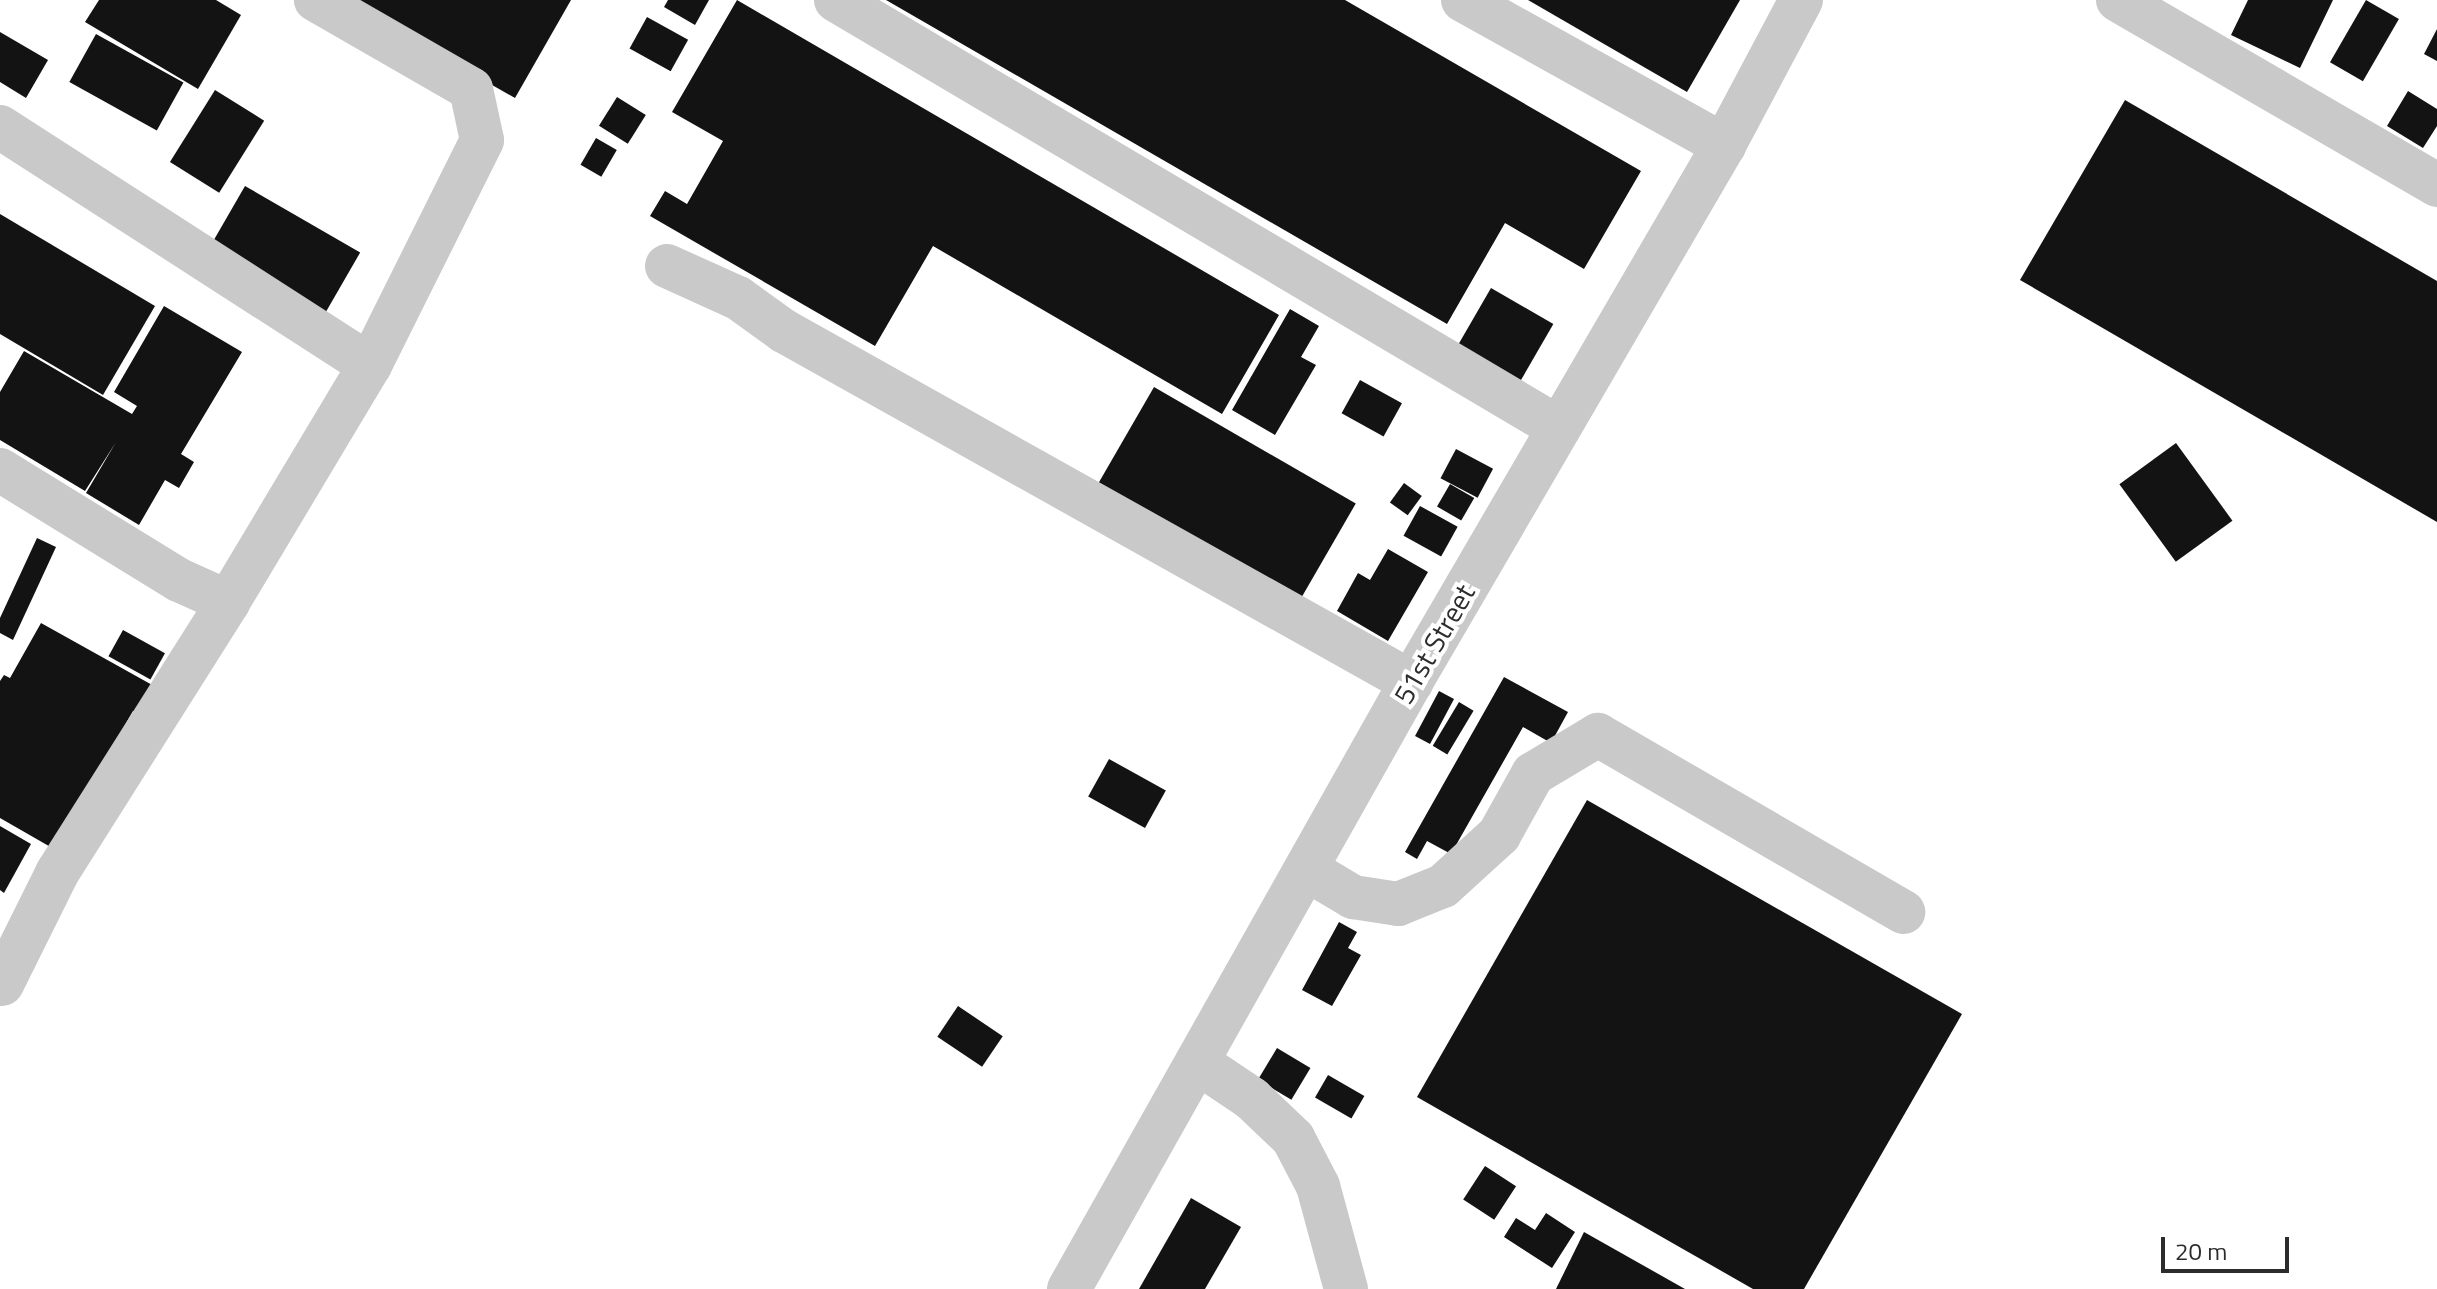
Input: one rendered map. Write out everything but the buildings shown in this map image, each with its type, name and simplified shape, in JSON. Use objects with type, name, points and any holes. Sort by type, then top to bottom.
[{"type":"street","points":[[2,984],[57,873],[228,602],[370,365],[482,140],[471,89],[316,0]]},
{"type":"street","points":[[836,0],[1559,428]]},
{"type":"street","points":[[1463,0],[1724,145]]},
{"type":"street","name":"51st Street","points":[[1069,1289],[1411,682],[1724,145],[1801,0]]},
{"type":"street","points":[[2118,0],[2437,185]]},
{"type":"street","points":[[0,127],[370,365]]},
{"type":"street","points":[[667,266],[738,298],[784,331],[1411,682]]},
{"type":"street","points":[[0,470],[179,580],[228,602]]},
{"type":"street","points":[[1306,869],[1353,897],[1398,904],[1443,886],[1499,835],[1533,774],[1598,735],[1903,912]]},
{"type":"street","points":[[1197,1062],[1252,1099],[1293,1138],[1318,1186],[1346,1289]]}]
